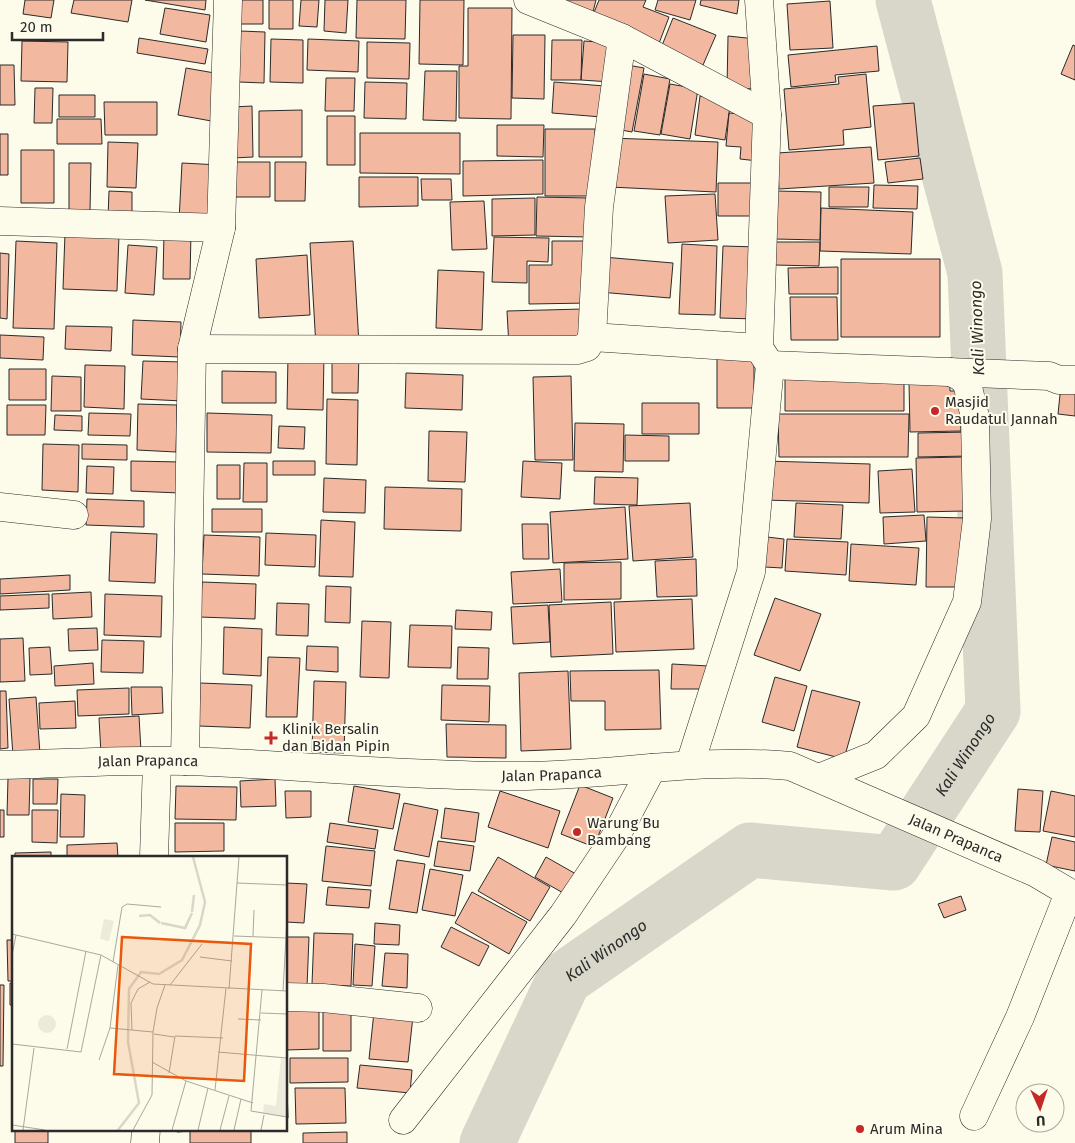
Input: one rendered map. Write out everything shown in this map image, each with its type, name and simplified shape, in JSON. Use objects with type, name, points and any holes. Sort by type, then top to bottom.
[{"type":"street","points":[[185,761],[192,348],[221,228],[228,0]]},
{"type":"street","points":[[528,0],[622,38],[767,116]]},
{"type":"street","points":[[690,764],[751,572],[765,356],[767,116],[759,0]]},
{"type":"street","points":[[192,348],[577,350],[587,346],[592,337],[599,207],[622,38]]},
{"type":"street","points":[[0,221],[221,228]]},
{"type":"street","points":[[592,337],[765,356],[956,372],[1062,378]]},
{"type":"street","points":[[819,778],[876,756],[916,716],[967,602],[977,519],[975,417],[968,383],[956,372]]},
{"type":"street","points":[[0,507],[74,515]]},
{"type":"street","name":"Jalan Prapanca","points":[[0,765],[185,761],[460,776],[516,776],[690,764],[756,763],[790,766],[1036,873],[1072,895]]},
{"type":"street","points":[[154,856],[157,762]]},
{"type":"street","points":[[403,1120],[563,914],[616,836],[652,768]]},
{"type":"street","points":[[974,1116],[1020,1017],[1072,895]]},
{"type":"street","points":[[288,997],[323,998],[418,1008]]},
{"type":"street","points":[[145,1143],[146,1130]]},
{"type":"building","points":[[25,0],[54,0],[51,18],[23,14]]},
{"type":"building","points":[[74,0],[132,0],[128,22],[71,13]]},
{"type":"building","points":[[145,0],[206,0],[205,10]]},
{"type":"building","points":[[237,0],[263,0],[263,24],[236,24]]},
{"type":"building","points":[[269,0],[293,0],[293,29],[269,29]]},
{"type":"building","points":[[301,0],[319,0],[317,27],[299,26]]},
{"type":"building","points":[[325,0],[348,0],[346,33],[324,31]]},
{"type":"building","points":[[357,0],[406,0],[405,39],[356,38]]},
{"type":"building","points":[[420,0],[464,0],[463,65],[419,64]]},
{"type":"building","points":[[556,0],[596,0],[593,12]]},
{"type":"building","points":[[599,0],[646,0],[643,7],[669,17],[658,46],[591,20]]},
{"type":"building","points":[[658,0],[696,0],[690,20],[655,10]]},
{"type":"building","points":[[701,0],[739,0],[737,14],[700,5]]},
{"type":"building","points":[[830,1],[833,48],[790,50],[787,4]]},
{"type":"building","points":[[165,8],[210,15],[206,42],[160,34]]},
{"type":"building","points":[[468,8],[512,8],[511,119],[459,118],[459,66],[468,66]]},
{"type":"building","points":[[673,18],[716,35],[703,65],[661,48]]},
{"type":"building","points":[[240,31],[265,32],[264,83],[239,82]]},
{"type":"building","points":[[513,35],[545,35],[544,99],[512,98]]},
{"type":"building","points":[[728,36],[756,39],[756,89],[727,88]]},
{"type":"building","points":[[139,38],[208,49],[205,64],[137,53]]},
{"type":"building","points":[[271,39],[303,40],[303,83],[270,82]]},
{"type":"building","points":[[308,39],[359,41],[358,72],[307,70]]},
{"type":"building","points":[[552,40],[582,40],[581,80],[551,80]]},
{"type":"building","points":[[22,41],[68,42],[67,82],[21,81]]},
{"type":"building","points":[[584,41],[613,43],[611,82],[581,80]]},
{"type":"building","points":[[367,42],[410,43],[409,79],[367,78]]},
{"type":"building","points":[[1073,45],[1075,46],[1075,80],[1061,74]]},
{"type":"building","points":[[877,46],[879,71],[835,75],[836,82],[791,87],[788,55]]},
{"type":"building","points":[[622,64],[644,68],[632,132],[610,128]]},
{"type":"building","points":[[0,65],[14,65],[15,105],[0,105]]},
{"type":"building","points":[[186,68],[226,75],[217,122],[178,115]]},
{"type":"building","points":[[425,71],[457,71],[456,121],[423,120]]},
{"type":"building","points":[[644,74],[670,79],[660,135],[634,131]]},
{"type":"building","points":[[866,74],[871,127],[843,130],[844,145],[789,150],[784,89],[839,84],[838,77]]},
{"type":"building","points":[[326,78],[355,78],[354,111],[325,111]]},
{"type":"building","points":[[365,82],[407,83],[406,119],[364,118]]},
{"type":"building","points":[[554,82],[605,86],[602,117],[552,113]]},
{"type":"building","points":[[670,84],[698,89],[690,139],[661,134]]},
{"type":"building","points":[[35,88],[53,88],[52,123],[34,123]]},
{"type":"building","points":[[59,95],[95,95],[95,117],[59,117]]},
{"type":"building","points":[[700,96],[731,100],[725,140],[695,135]]},
{"type":"building","points":[[104,102],[157,102],[157,135],[105,135]]},
{"type":"building","points":[[914,103],[919,156],[878,160],[873,106]]},
{"type":"building","points":[[252,106],[253,157],[233,158],[232,107]]},
{"type":"building","points":[[302,110],[302,157],[259,157],[259,111]]},
{"type":"building","points":[[729,113],[763,116],[758,161],[740,159],[741,147],[726,146]]},
{"type":"building","points":[[327,116],[355,116],[355,165],[327,165]]},
{"type":"building","points":[[57,119],[101,119],[102,144],[57,144]]},
{"type":"building","points":[[497,125],[544,125],[543,157],[497,156]]},
{"type":"building","points":[[545,129],[595,129],[595,196],[545,196]]},
{"type":"building","points":[[360,133],[460,133],[460,174],[360,173]]},
{"type":"building","points":[[0,134],[8,134],[8,175],[0,175]]},
{"type":"building","points":[[611,138],[718,142],[716,192],[609,187]]},
{"type":"building","points":[[108,142],[138,143],[136,188],[107,187]]},
{"type":"building","points":[[871,147],[874,183],[779,189],[777,153]]},
{"type":"building","points":[[21,150],[54,150],[54,203],[21,203]]},
{"type":"building","points":[[920,158],[923,179],[888,183],[885,162]]},
{"type":"building","points":[[543,160],[543,194],[463,196],[463,161]]},
{"type":"building","points":[[235,162],[270,162],[270,197],[234,197]]},
{"type":"building","points":[[275,162],[306,162],[305,201],[275,201]]},
{"type":"building","points":[[69,163],[91,163],[90,211],[69,211]]},
{"type":"building","points":[[182,163],[220,165],[217,223],[179,221]]},
{"type":"building","points":[[359,177],[418,177],[418,206],[359,207]]},
{"type":"building","points":[[421,179],[451,179],[452,200],[422,200]]},
{"type":"building","points":[[718,183],[760,183],[760,216],[718,216]]},
{"type":"building","points":[[874,185],[918,186],[917,209],[873,208]]},
{"type":"building","points":[[829,187],[869,187],[868,207],[829,207]]},
{"type":"building","points":[[109,191],[132,192],[132,219],[108,218]]},
{"type":"building","points":[[776,191],[821,192],[820,240],[775,239]]},
{"type":"building","points":[[715,194],[718,240],[668,243],[665,196]]},
{"type":"building","points":[[537,197],[590,198],[590,237],[536,236]]},
{"type":"building","points":[[535,198],[535,235],[492,236],[492,199]]},
{"type":"building","points":[[484,201],[487,249],[452,250],[450,202]]},
{"type":"building","points":[[821,208],[913,212],[911,254],[820,251]]},
{"type":"building","points":[[164,232],[191,232],[190,279],[163,279]]},
{"type":"building","points":[[65,233],[119,235],[117,291],[63,289]]},
{"type":"building","points":[[494,237],[549,238],[548,262],[527,261],[527,283],[492,282]]},
{"type":"building","points":[[16,241],[57,243],[54,329],[13,328]]},
{"type":"building","points":[[353,241],[359,345],[316,347],[310,243]]},
{"type":"building","points":[[552,241],[590,241],[590,303],[529,304],[529,265],[552,265]]},
{"type":"building","points":[[774,242],[820,242],[819,266],[774,265]]},
{"type":"building","points":[[682,244],[717,246],[715,315],[679,314]]},
{"type":"building","points":[[128,245],[157,247],[154,295],[125,293]]},
{"type":"building","points":[[723,246],[759,247],[756,319],[720,318]]},
{"type":"building","points":[[0,253],[9,254],[7,319],[0,318]]},
{"type":"building","points":[[307,255],[310,315],[259,318],[256,259]]},
{"type":"building","points":[[603,257],[673,263],[670,298],[599,292]]},
{"type":"building","points":[[841,259],[940,259],[940,337],[841,337]]},
{"type":"building","points":[[838,267],[838,294],[789,294],[788,268]]},
{"type":"building","points":[[438,270],[484,272],[482,330],[436,328]]},
{"type":"building","points":[[790,297],[837,297],[838,340],[791,340]]},
{"type":"building","points":[[583,309],[584,344],[509,347],[507,311]]},
{"type":"building","points":[[133,320],[181,322],[180,357],[132,355]]},
{"type":"building","points":[[66,326],[112,327],[111,351],[65,349]]},
{"type":"building","points":[[0,335],[44,337],[43,360],[0,358]]},
{"type":"building","points":[[754,351],[754,408],[717,408],[717,352]]},
{"type":"building","points":[[332,353],[359,353],[358,393],[332,393]]},
{"type":"building","points":[[288,355],[324,355],[323,410],[287,409]]},
{"type":"building","points":[[143,361],[184,362],[183,401],[141,399]]},
{"type":"building","points":[[85,365],[125,366],[124,409],[84,407]]},
{"type":"building","points":[[9,369],[46,369],[46,400],[9,400]]},
{"type":"building","points":[[222,371],[276,372],[276,403],[222,403]]},
{"type":"building","points":[[406,373],[463,375],[462,410],[405,408]]},
{"type":"building","points":[[785,375],[904,375],[904,411],[785,411]]},
{"type":"building","points":[[52,376],[81,377],[81,411],[51,411]]},
{"type":"building","points":[[571,376],[573,460],[535,460],[533,377]]},
{"type":"building","name":"Masjid Raudatul Jannah","points":[[950,381],[950,391],[960,391],[961,431],[910,432],[909,382]]},
{"type":"building","points":[[1061,385],[1075,386],[1075,416],[1058,414]]},
{"type":"building","points":[[327,399],[358,400],[357,465],[326,464]]},
{"type":"building","points":[[642,403],[699,403],[699,434],[642,434]]},
{"type":"building","points":[[138,404],[177,405],[176,452],[137,450]]},
{"type":"building","points":[[7,405],[46,405],[45,435],[7,435]]},
{"type":"building","points":[[89,413],[131,414],[130,436],[88,435]]},
{"type":"building","points":[[207,413],[272,415],[271,453],[207,452]]},
{"type":"building","points":[[778,414],[909,414],[908,457],[779,457]]},
{"type":"building","points":[[55,415],[82,416],[82,431],[54,430]]},
{"type":"building","points":[[575,423],[624,424],[623,472],[574,471]]},
{"type":"building","points":[[279,426],[305,427],[304,449],[278,448]]},
{"type":"building","points":[[429,431],[467,432],[465,482],[428,481]]},
{"type":"building","points":[[969,432],[969,456],[918,457],[918,433]]},
{"type":"building","points":[[625,435],[669,436],[669,461],[625,461]]},
{"type":"building","points":[[43,444],[79,445],[78,492],[42,490]]},
{"type":"building","points":[[82,444],[127,445],[127,460],[82,459]]},
{"type":"building","points":[[964,457],[966,511],[917,512],[916,458]]},
{"type":"building","points":[[131,461],[181,462],[180,493],[131,491]]},
{"type":"building","points":[[273,461],[315,461],[315,475],[273,475]]},
{"type":"building","points":[[523,461],[562,463],[560,499],[521,497]]},
{"type":"building","points":[[765,461],[870,464],[869,503],[764,500]]},
{"type":"building","points":[[244,463],[267,463],[267,502],[243,502]]},
{"type":"building","points":[[217,465],[240,465],[240,499],[217,499]]},
{"type":"building","points":[[87,466],[114,467],[113,494],[86,493]]},
{"type":"building","points":[[912,469],[915,512],[880,513],[878,471]]},
{"type":"building","points":[[595,477],[638,478],[637,505],[594,504]]},
{"type":"building","points":[[324,478],[366,480],[365,513],[323,512]]},
{"type":"building","points":[[385,487],[462,489],[461,531],[384,529]]},
{"type":"building","points":[[87,499],[144,501],[144,527],[86,525]]},
{"type":"building","points":[[690,503],[693,557],[633,561],[629,506]]},
{"type":"building","points":[[796,503],[843,505],[841,539],[794,537]]},
{"type":"building","points":[[625,507],[628,559],[553,563],[550,512]]},
{"type":"building","points":[[212,509],[262,509],[262,532],[212,532]]},
{"type":"building","points":[[924,515],[926,541],[884,544],[883,517]]},
{"type":"building","points":[[927,517],[965,518],[964,587],[926,587]]},
{"type":"building","points":[[321,520],[355,522],[353,577],[319,576]]},
{"type":"building","points":[[522,524],[548,524],[549,559],[523,559]]},
{"type":"building","points":[[111,532],[157,534],[155,583],[109,581]]},
{"type":"building","points":[[266,533],[316,535],[315,567],[265,565]]},
{"type":"building","points":[[204,535],[260,537],[259,576],[202,574]]},
{"type":"building","points":[[767,537],[784,539],[782,568],[765,567]]},
{"type":"building","points":[[787,539],[848,542],[846,575],[785,571]]},
{"type":"building","points":[[851,544],[919,548],[916,585],[849,581]]},
{"type":"building","points":[[696,559],[697,596],[657,597],[655,561]]},
{"type":"building","points":[[621,562],[621,599],[564,600],[564,563]]},
{"type":"building","points":[[560,569],[562,602],[513,604],[511,572]]},
{"type":"building","points":[[70,575],[70,590],[0,594],[0,579]]},
{"type":"building","points":[[202,582],[256,584],[255,619],[200,617]]},
{"type":"building","points":[[326,586],[351,587],[350,623],[325,622]]},
{"type":"building","points":[[91,592],[92,617],[53,619],[52,594]]},
{"type":"building","points":[[49,594],[49,608],[0,610],[0,596]]},
{"type":"building","points":[[105,594],[162,596],[161,637],[104,635]]},
{"type":"building","points":[[775,598],[821,614],[800,671],[754,655]]},
{"type":"building","points":[[692,599],[694,649],[616,652],[614,602]]},
{"type":"building","points":[[611,602],[613,654],[551,657],[549,605]]},
{"type":"building","points":[[277,603],[309,604],[308,636],[276,635]]},
{"type":"building","points":[[548,605],[550,642],[513,644],[511,607]]},
{"type":"building","points":[[456,610],[492,612],[491,630],[455,629]]},
{"type":"building","points":[[362,621],[391,622],[389,678],[360,677]]},
{"type":"building","points":[[410,625],[452,626],[451,668],[408,667]]},
{"type":"building","points":[[224,627],[262,629],[261,676],[223,674]]},
{"type":"building","points":[[97,628],[98,650],[69,651],[68,629]]},
{"type":"building","points":[[23,638],[25,681],[0,682],[0,639]]},
{"type":"building","points":[[102,640],[144,641],[143,673],[101,672]]},
{"type":"building","points":[[307,646],[338,647],[338,672],[306,670]]},
{"type":"building","points":[[50,647],[52,674],[30,675],[29,648]]},
{"type":"building","points":[[458,647],[489,648],[488,679],[457,679]]},
{"type":"building","points":[[268,657],[300,658],[297,717],[266,717]]},
{"type":"building","points":[[93,663],[94,684],[55,686],[54,666]]},
{"type":"building","points":[[672,664],[709,666],[709,689],[671,689]]},
{"type":"building","points":[[659,670],[661,729],[605,730],[605,701],[571,701],[570,671]]},
{"type":"building","points":[[568,671],[571,749],[521,751],[519,673]]},
{"type":"building","points":[[775,677],[807,686],[794,731],[762,722]]},
{"type":"building","points":[[314,681],[346,682],[344,753],[312,752]]},
{"type":"building","points":[[200,683],[252,685],[250,728],[199,726]]},
{"type":"building","points":[[442,685],[490,686],[489,722],[441,720]]},
{"type":"building","points":[[131,687],[162,687],[163,713],[132,715]]},
{"type":"building","points":[[129,688],[129,714],[78,716],[77,690]]},
{"type":"building","points":[[812,690],[860,702],[844,759],[797,747]]},
{"type":"building","points":[[0,691],[6,691],[8,748],[0,749]]},
{"type":"building","points":[[36,697],[40,754],[13,756],[9,699]]},
{"type":"building","points":[[75,701],[76,728],[40,729],[39,703]]},
{"type":"building","points":[[139,716],[141,751],[101,754],[99,718]]},
{"type":"building","points":[[446,724],[506,725],[506,758],[447,757]]},
{"type":"building","points":[[8,778],[30,778],[29,815],[7,815]]},
{"type":"building","points":[[33,779],[58,779],[57,804],[33,804]]},
{"type":"building","points":[[275,779],[276,806],[241,807],[240,781]]},
{"type":"building","points":[[580,785],[613,798],[594,847],[561,834]]},
{"type":"building","points":[[176,786],[237,787],[236,820],[175,819]]},
{"type":"building","points":[[354,786],[400,794],[393,829],[348,822]]},
{"type":"building","points":[[1018,789],[1043,791],[1040,832],[1015,831]]},
{"type":"building","points":[[285,791],[311,791],[311,817],[286,818]]},
{"type":"building","points":[[500,791],[560,811],[548,848],[488,827]]},
{"type":"building","points":[[1051,791],[1075,796],[1075,837],[1043,831]]},
{"type":"building","points":[[61,794],[85,795],[84,837],[60,837]]},
{"type":"building","points":[[404,803],[438,810],[429,857],[394,850]]},
{"type":"building","points":[[445,808],[479,813],[475,842],[441,838]]},
{"type":"building","points":[[0,810],[4,810],[4,837],[0,837]]},
{"type":"building","points":[[32,810],[58,810],[57,843],[32,842]]},
{"type":"building","points":[[175,823],[224,823],[224,851],[175,852]]},
{"type":"building","points":[[330,823],[378,830],[375,849],[327,842]]},
{"type":"building","points":[[1052,837],[1075,842],[1075,871],[1046,865]]},
{"type":"building","points":[[438,841],[474,846],[470,871],[434,866]]},
{"type":"building","points":[[117,843],[118,856],[67,856],[67,845]]},
{"type":"building","points":[[326,846],[375,851],[371,886],[322,881]]},
{"type":"building","points":[[51,852],[51,856],[15,856],[15,853]]},
{"type":"building","points":[[498,857],[550,887],[530,921],[478,891]]},
{"type":"building","points":[[546,857],[576,874],[565,894],[535,877]]},
{"type":"building","points":[[397,860],[425,864],[417,913],[389,909]]},
{"type":"building","points":[[430,869],[463,875],[455,916],[422,910]]},
{"type":"building","points":[[288,883],[307,884],[304,923],[288,922]]},
{"type":"building","points":[[328,887],[371,890],[369,908],[326,905]]},
{"type":"building","points":[[472,892],[527,922],[509,954],[455,923]]},
{"type":"building","points":[[961,896],[966,910],[944,918],[938,904]]},
{"type":"building","points":[[375,923],[400,925],[399,945],[374,944]]},
{"type":"building","points":[[451,927],[489,946],[479,966],[441,947]]},
{"type":"building","points":[[314,933],[353,934],[351,986],[312,984]]},
{"type":"building","points":[[288,937],[309,937],[307,987],[288,986]]},
{"type":"building","points":[[7,940],[12,940],[12,981],[8,981]]},
{"type":"building","points":[[355,944],[375,946],[372,986],[353,985]]},
{"type":"building","points":[[385,953],[408,954],[407,988],[382,986]]},
{"type":"building","points":[[10,983],[12,983],[12,1005],[10,1005]]},
{"type":"building","points":[[0,985],[4,985],[3,1066],[0,1066]]},
{"type":"building","points":[[319,1004],[319,1049],[288,1050],[288,1005]]},
{"type":"building","points":[[323,1005],[351,1005],[351,1051],[323,1051]]},
{"type":"building","points":[[374,1012],[413,1016],[408,1062],[369,1059]]},
{"type":"building","points":[[290,1058],[348,1058],[348,1082],[290,1083]]},
{"type":"building","points":[[360,1065],[412,1070],[410,1093],[357,1088]]},
{"type":"building","points":[[295,1088],[345,1088],[346,1123],[296,1124]]},
{"type":"building","points":[[15,1130],[48,1130],[48,1143],[15,1143]]},
{"type":"building","points":[[177,1130],[251,1130],[251,1143],[190,1143],[190,1131],[177,1132]]},
{"type":"building","points":[[347,1132],[347,1143],[303,1143],[303,1133]]},
{"type":"waterway","name":"Kali Winongo","points":[[487,1143],[564,979],[750,850],[894,863],[993,711],[975,273],[903,0]]},
{"type":"place","name":"Masjid Raudatul Jannah","points":[[935,411]]},
{"type":"place","name":"Klinik Bersalin dan Bidan Pipin","points":[[271,738]]},
{"type":"place","name":"Warung Bu Bambang","points":[[577,832]]},
{"type":"place","name":"Arum Mina","points":[[860,1129]]}]
